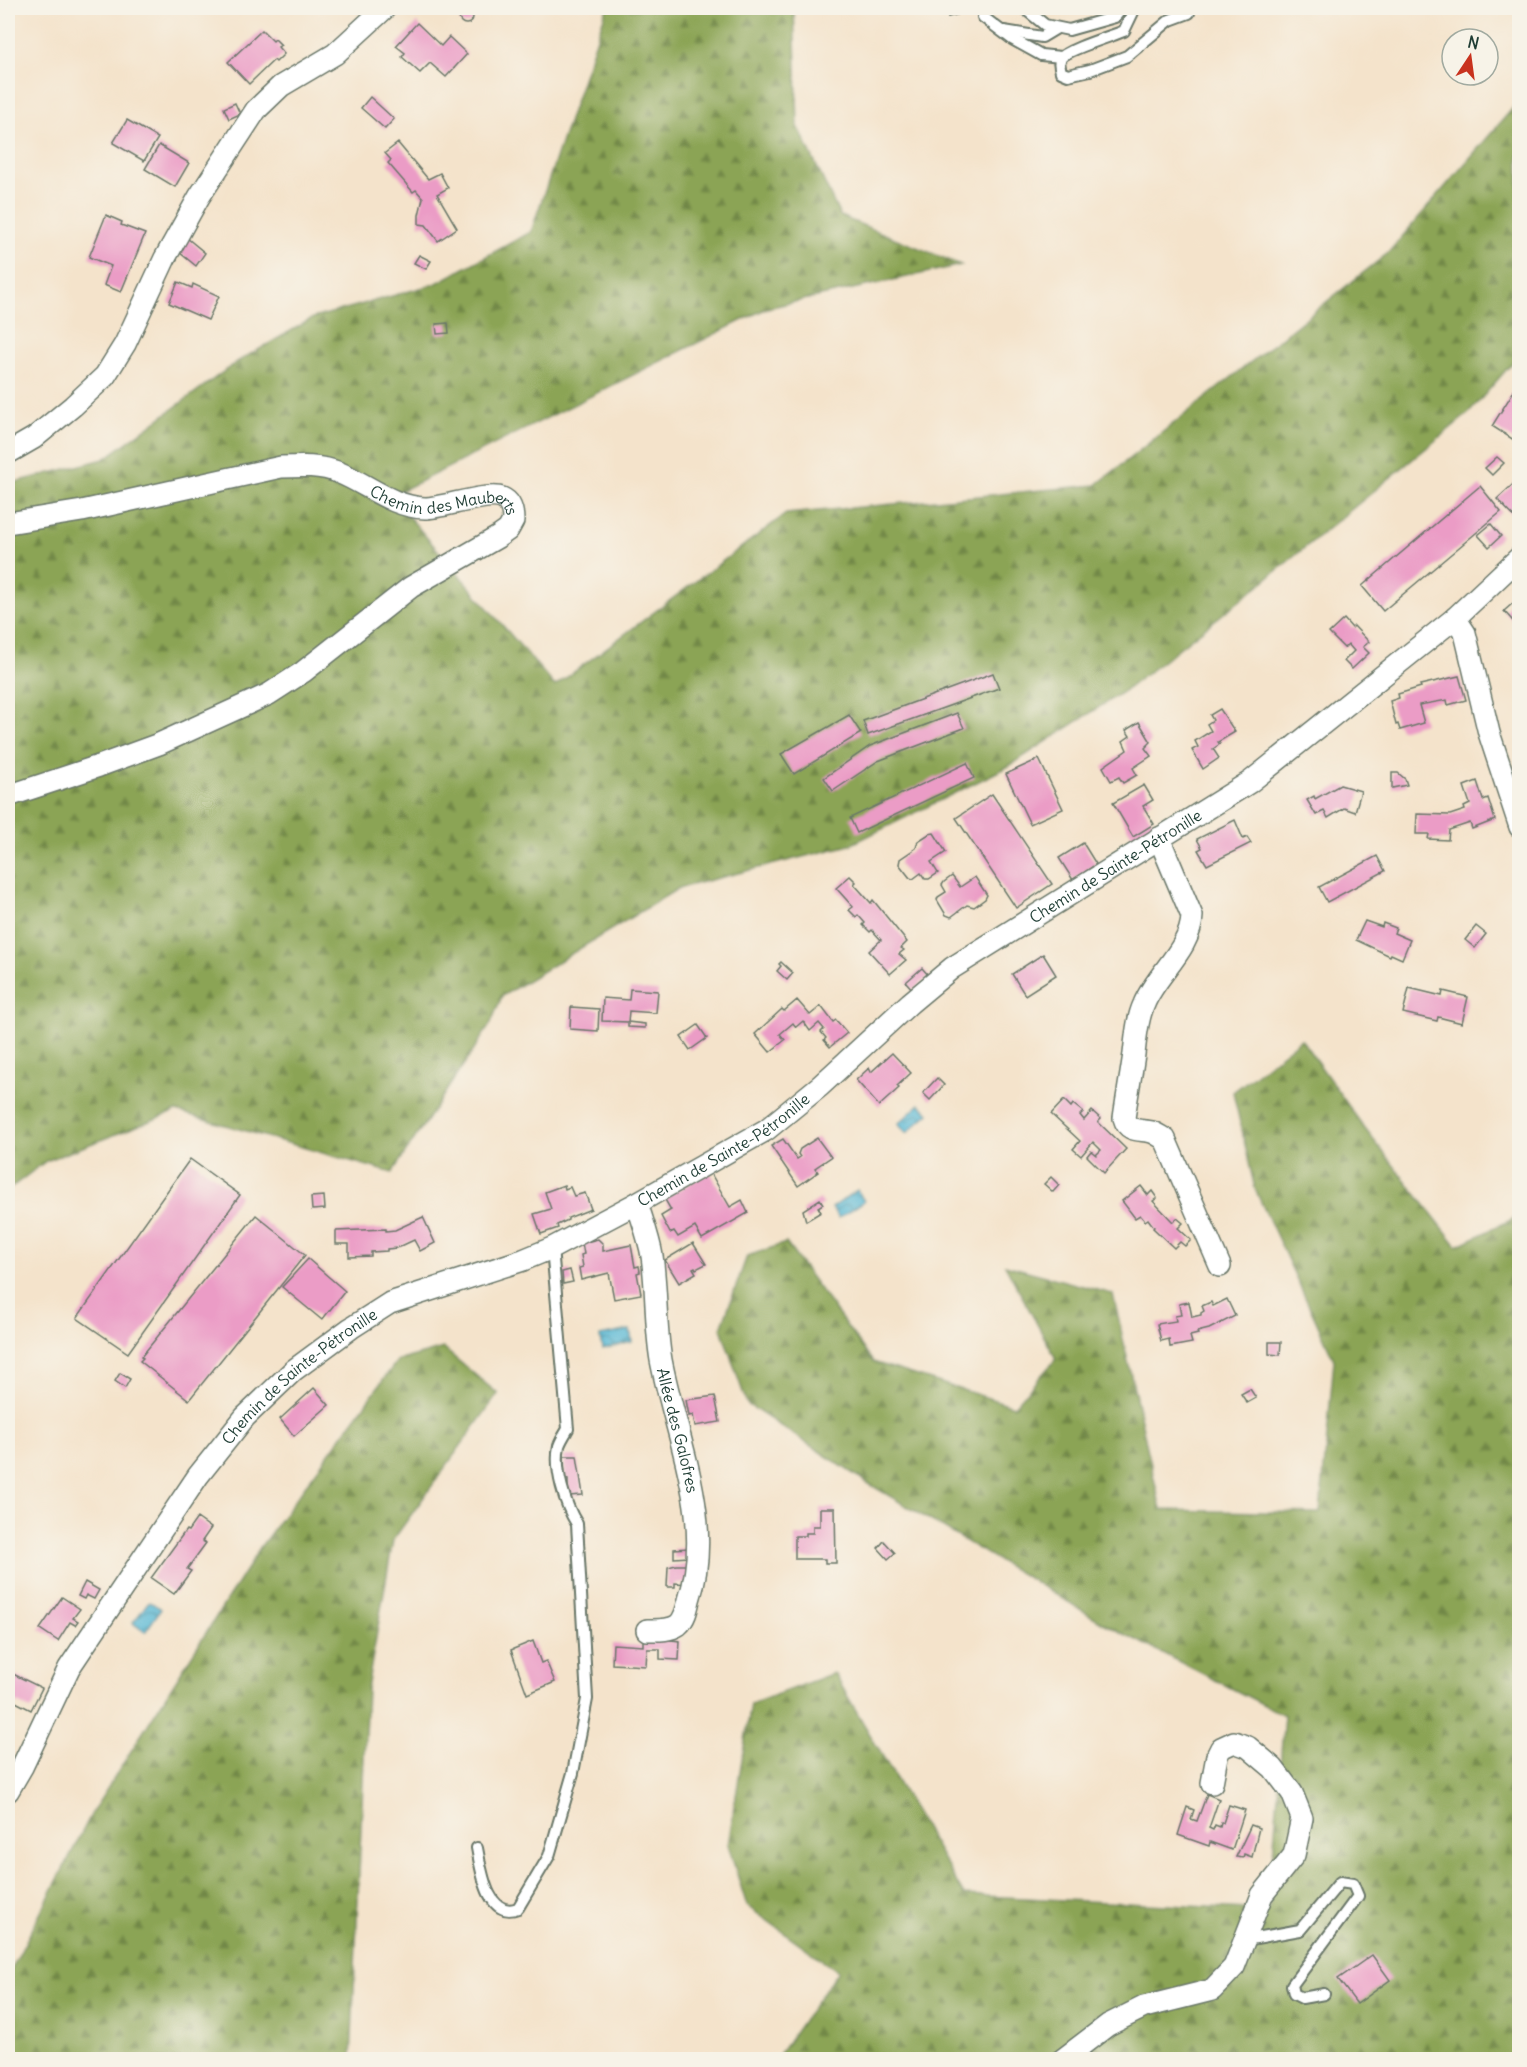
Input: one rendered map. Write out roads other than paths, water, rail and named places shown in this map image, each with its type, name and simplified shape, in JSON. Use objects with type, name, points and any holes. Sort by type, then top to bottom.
[{"type":"street","points":[[8,453],[34,438],[66,413],[105,376],[125,344],[165,258],[199,197],[256,110],[281,86],[335,54],[384,8]]},
{"type":"street","name":"Chemin des Mauberts","points":[[8,523],[82,511],[281,467],[303,466],[321,467],[340,473],[396,502],[411,507],[426,508],[490,497],[501,498],[510,504],[513,521],[508,530],[498,537],[411,587],[303,672],[269,694],[159,744],[8,796]]},
{"type":"street","name":"Chemin de Sainte-Pétronille","points":[[8,1791],[22,1767],[69,1668],[198,1476],[245,1417],[294,1370],[351,1328],[390,1303],[523,1260],[552,1248],[766,1130],[820,1086],[910,1002],[952,968],[1250,782],[1455,618],[1520,557]]},
{"type":"street","points":[[1455,618],[1465,633],[1489,733],[1520,826]]},
{"type":"street","points":[[1159,838],[1192,916],[1192,926],[1183,945],[1152,986],[1143,1005],[1138,1023],[1124,1118],[1125,1124],[1132,1129],[1154,1133],[1165,1139],[1220,1266]]},
{"type":"street","name":"Allée des Galofres","points":[[637,1203],[652,1254],[659,1347],[667,1393],[695,1498],[697,1560],[697,1573],[684,1618],[677,1625],[664,1630],[647,1630]]},
{"type":"street","points":[[1062,2060],[1108,2025],[1144,2007],[1212,1990],[1233,1967],[1262,1895],[1294,1855],[1302,1818],[1292,1793],[1273,1768],[1248,1747],[1234,1742],[1221,1748],[1217,1756],[1212,1783]]},
{"type":"lane","points":[[1024,8],[1045,25],[1069,30],[1115,17],[1122,8]]},
{"type":"lane","points":[[983,17],[1012,39],[1041,54],[1061,57],[1072,50],[1124,31],[1135,8]]},
{"type":"lane","points":[[1061,57],[1059,65],[1061,72],[1068,75],[1090,70],[1127,56],[1170,20],[1189,13]]},
{"type":"lane","points":[[1000,30],[1042,37],[1058,28]]},
{"type":"lane","points":[[477,1848],[487,1891],[498,1907],[510,1911],[518,1908],[549,1856],[573,1773],[587,1699],[577,1524],[568,1509],[558,1464],[560,1445],[568,1429],[552,1248]]},
{"type":"lane","points":[[1245,1940],[1300,1930],[1340,1882],[1353,1884],[1359,1896],[1292,1985],[1294,1994],[1302,1998],[1324,1994]]},
{"type":"water","points":[[920,1104],[929,1113],[907,1133],[898,1124]]},
{"type":"water","points":[[857,1190],[864,1201],[839,1218],[832,1208]]},
{"type":"water","points":[[630,1330],[632,1342],[602,1349],[600,1336]]},
{"type":"water","points":[[149,1601],[161,1609],[145,1632],[133,1623]]}]
